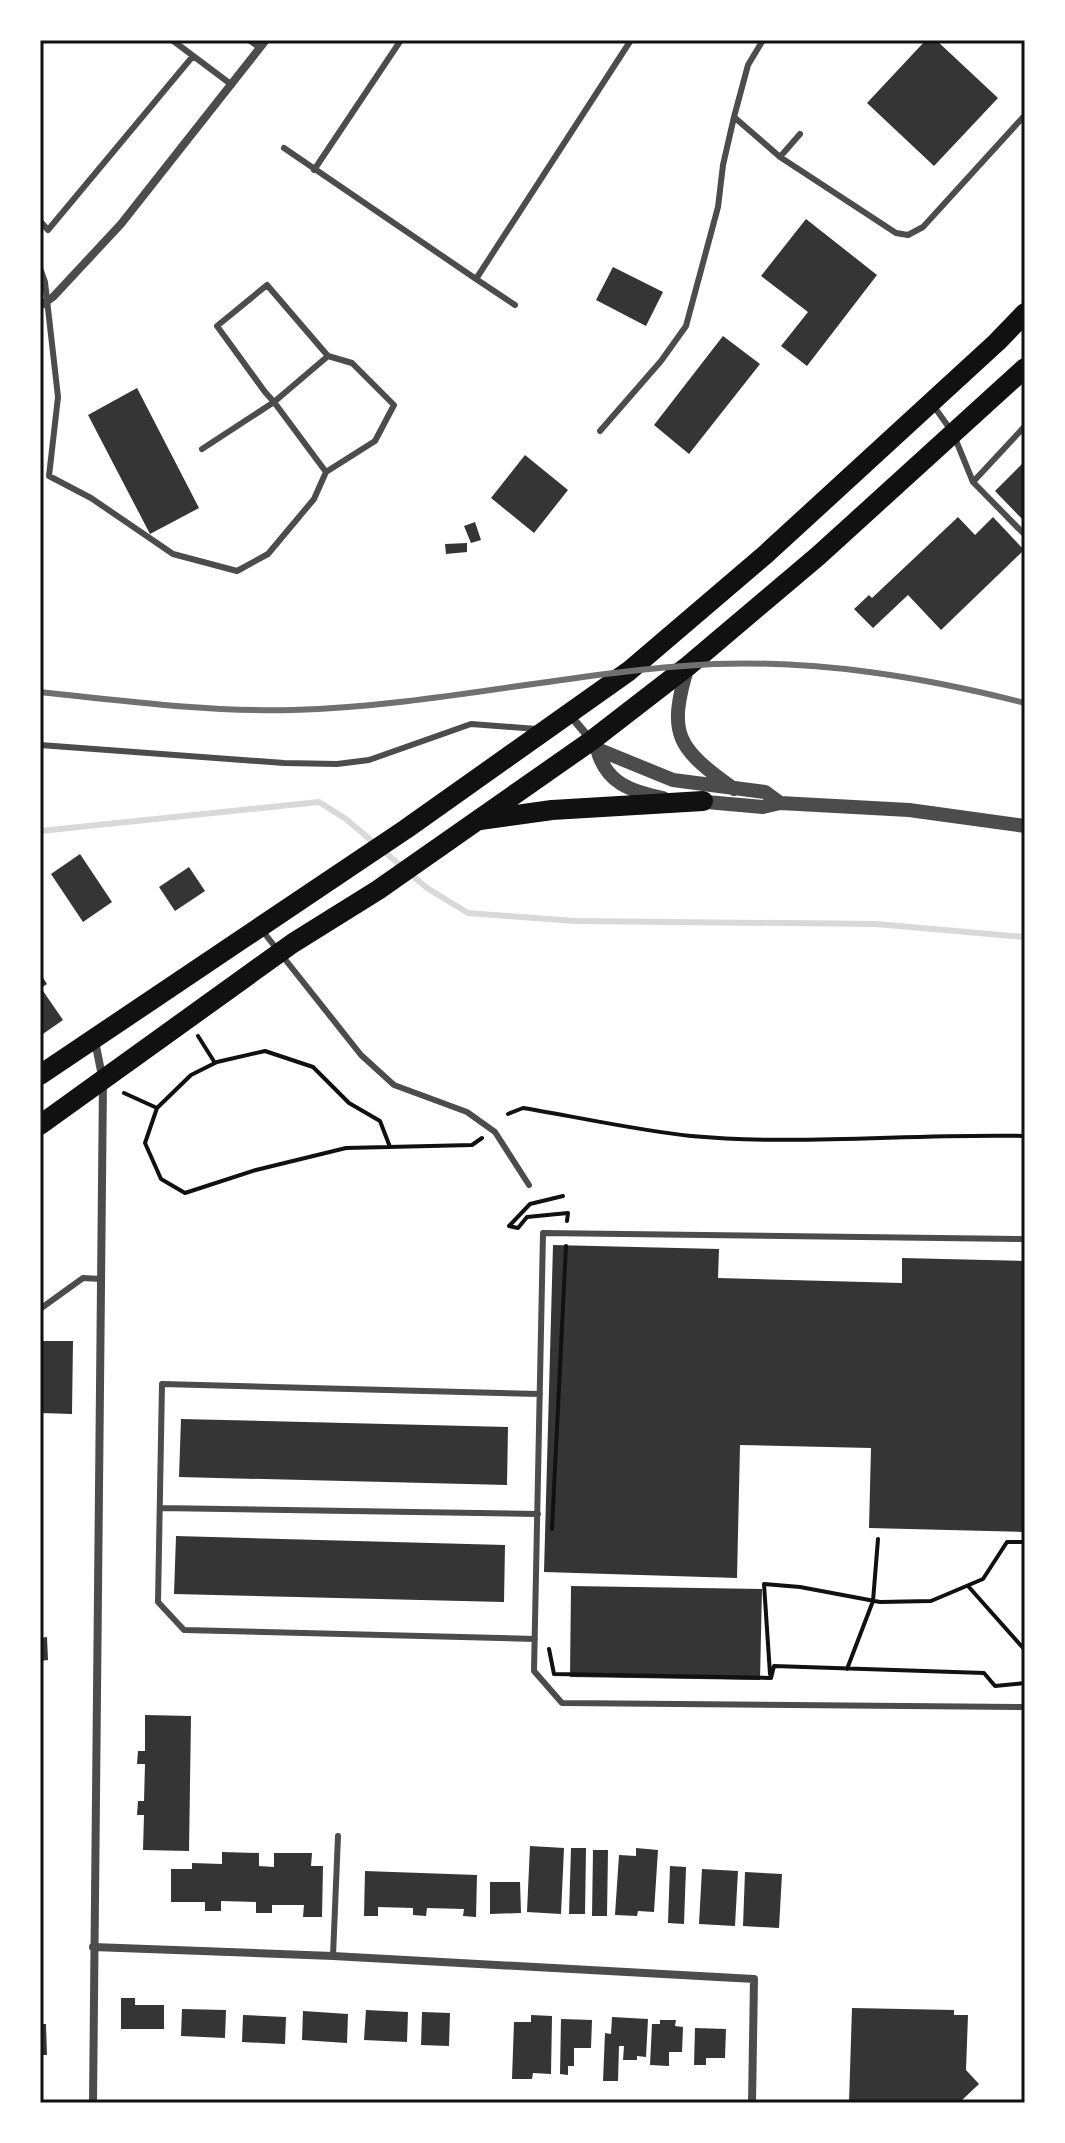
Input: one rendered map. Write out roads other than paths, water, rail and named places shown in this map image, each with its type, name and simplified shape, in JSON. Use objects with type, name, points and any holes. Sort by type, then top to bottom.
[{"type":"main road","points":[[40,1075],[406,829],[629,671],[766,554],[1025,313]]},
{"type":"main road","points":[[40,1125],[280,953],[378,890],[476,820],[594,745],[818,556],[1025,368]]},
{"type":"main road","points":[[476,820],[552,810],[703,801]]},
{"type":"street","points":[[44,304],[121,224],[263,44]]},
{"type":"street","points":[[688,666],[676,715],[682,743],[698,761],[735,789]]},
{"type":"street","points":[[568,714],[594,745],[602,767],[619,783],[651,795],[763,807],[780,803],[909,810],[1025,826]]},
{"type":"street","points":[[594,745],[673,780],[765,792],[780,803]]},
{"type":"street","points":[[93,2103],[103,1081],[94,1037]]},
{"type":"street","points":[[93,1947],[333,1956],[754,1979],[752,2103]]},
{"type":"lane","points":[[172,40],[232,85]]},
{"type":"lane","points":[[249,40],[263,44]]},
{"type":"lane","points":[[314,170],[401,40]]},
{"type":"lane","points":[[476,279],[631,40]]},
{"type":"lane","points":[[600,431],[661,361],[686,326],[718,207],[723,165],[748,65],[763,40]]},
{"type":"lane","points":[[40,221],[48,230],[193,56]]},
{"type":"lane","points":[[734,117],[780,157],[896,233],[908,235],[923,227],[1025,115]]},
{"type":"lane","points":[[780,157],[800,134]]},
{"type":"lane","points":[[284,148],[515,305]]},
{"type":"lane","points":[[40,268],[45,282],[44,304],[58,397],[49,476],[91,498],[173,554],[237,571],[268,554],[314,499],[326,472],[375,441],[394,405],[352,363],[328,356],[267,285],[217,326],[326,472]]},
{"type":"lane","points":[[202,449],[274,402],[328,356]]},
{"type":"lane","points":[[931,402],[954,435],[973,482],[1025,535]]},
{"type":"lane","points":[[973,482],[1025,426]]},
{"type":"lane","points":[[40,745],[337,764],[369,760],[471,724],[545,730]]},
{"type":"lane","points":[[259,926],[361,1055],[394,1085],[467,1112],[495,1132],[529,1185]]},
{"type":"lane","points":[[1025,1239],[543,1233],[534,1671],[562,1703],[1025,1707]]},
{"type":"lane","points":[[40,1309],[83,1278],[101,1279]]},
{"type":"lane","points":[[535,1639],[184,1630],[158,1602],[162,1384],[540,1394]]},
{"type":"lane","points":[[160,1508],[538,1514]]},
{"type":"lane","points":[[333,1956],[338,1836]]},
{"type":"waterway","points":[[40,831],[319,802],[346,819],[427,888],[468,913],[575,921],[876,924],[1025,937]]},
{"type":"railway","points":[[40,692],[198,708],[293,710],[399,702],[661,668],[754,663],[871,672],[948,685],[1025,703]]}]
